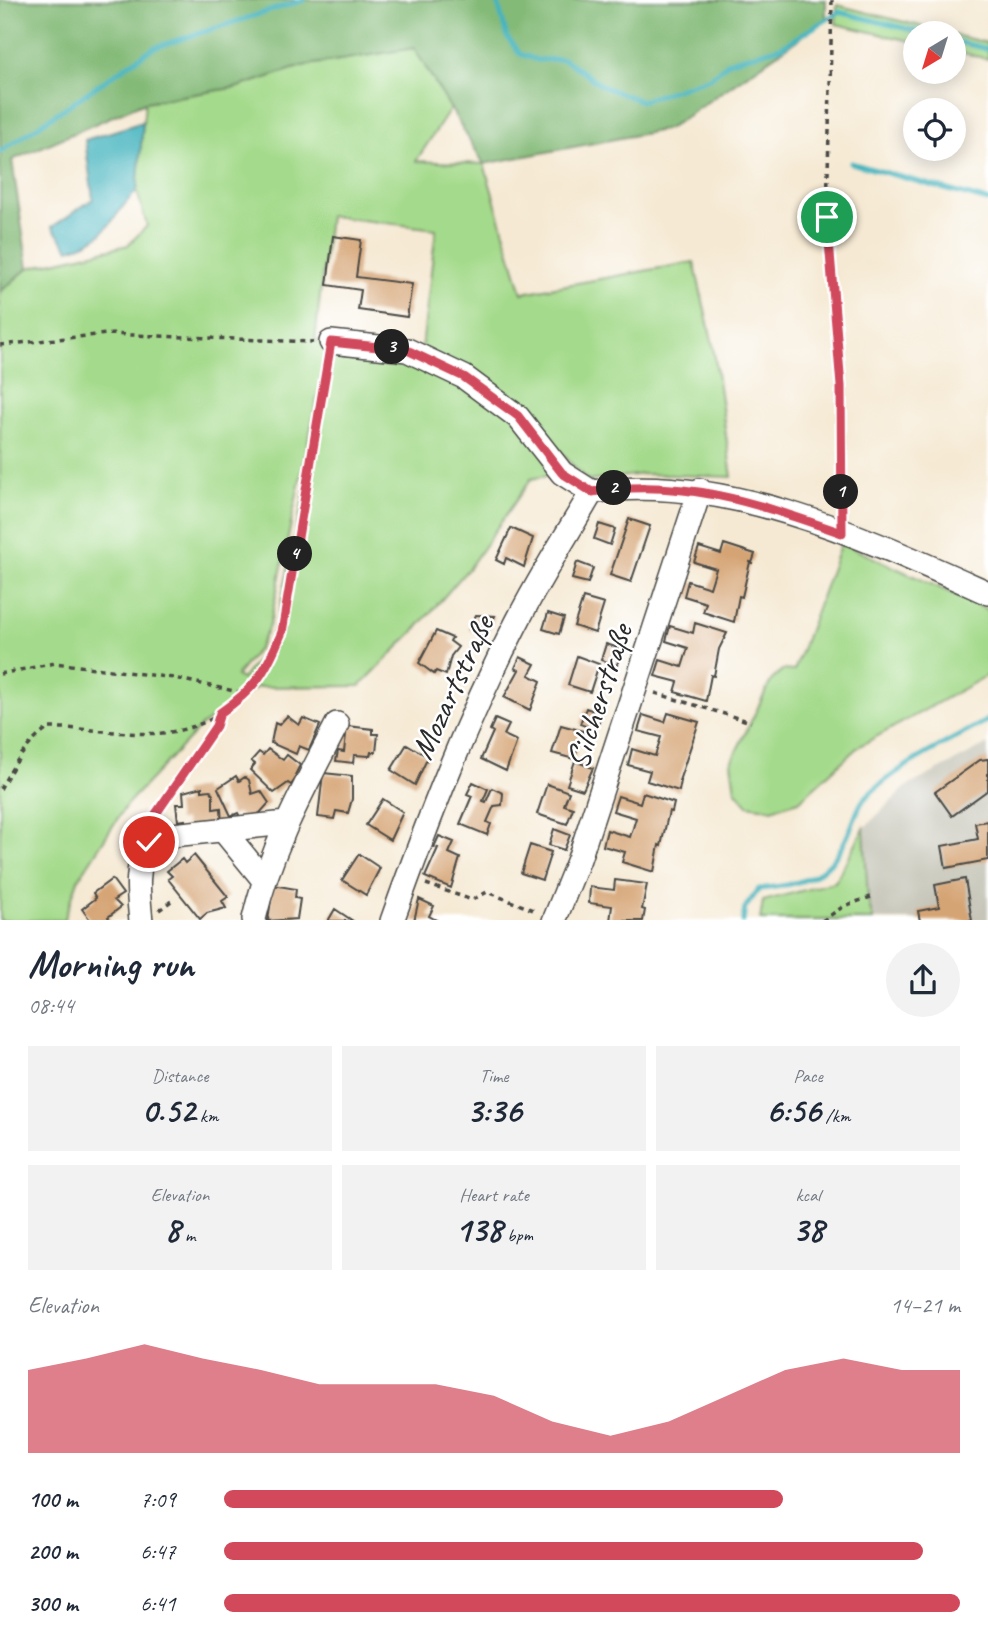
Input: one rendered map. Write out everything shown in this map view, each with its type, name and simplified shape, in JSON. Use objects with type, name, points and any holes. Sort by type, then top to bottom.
[{"type":"street","points":[[331,342],[407,350],[464,377],[518,416],[562,473],[592,492],[627,486],[699,490],[757,503],[911,558],[988,593]]},
{"type":"street","name":"Silcherstraße","points":[[554,920],[579,859],[699,490]]},
{"type":"street","name":"Mozartstraße","points":[[392,920],[438,794],[515,625],[592,492]]},
{"type":"street","points":[[254,919],[263,879],[286,822],[337,724]]},
{"type":"street","points":[[141,920],[136,878],[141,857],[149,842],[163,836],[286,822]]},
{"type":"street","points":[[223,830],[263,879]]},
{"type":"path","points":[[832,0],[827,217],[841,386],[842,533]]},
{"type":"path","points":[[0,345],[106,334],[331,342],[282,632],[268,665],[248,694],[193,727],[161,733],[49,728],[27,748],[0,789]]},
{"type":"path","points":[[0,674],[55,663],[174,678],[248,694]]},
{"type":"path","points":[[636,687],[751,722]]},
{"type":"path","points":[[149,842],[149,824],[216,726],[220,713]]},
{"type":"path","points":[[408,877],[472,900],[487,892],[554,920]]},
{"type":"path","points":[[822,920],[844,906],[872,897]]},
{"type":"shaded area","points":[[988,744],[988,920],[870,920],[864,828],[906,787]]},
{"type":"green space","points":[[0,0],[826,0],[826,20],[668,129],[484,164],[414,48],[302,66],[238,87],[145,102],[12,160],[28,268],[0,292]]},
{"type":"green space","points":[[837,5],[903,22],[903,39],[836,24]]},
{"type":"green space","points":[[966,38],[988,43],[988,59],[966,54]]},
{"type":"green space","points":[[414,48],[451,108],[416,161],[484,164],[522,293],[694,262],[713,345],[732,477],[643,474],[589,481],[535,423],[502,395],[450,362],[422,348],[436,229],[329,216],[315,341],[329,341],[270,624],[259,648],[236,676],[242,679],[264,651],[276,626],[335,344],[386,349],[452,371],[493,397],[514,415],[562,473],[531,479],[469,568],[417,628],[360,686],[257,687],[201,726],[127,804],[78,880],[64,920],[0,920],[0,292],[28,268],[128,245],[147,226],[137,191],[145,102],[238,87],[302,66]]},
{"type":"green space","points":[[841,543],[988,610],[988,675],[858,747],[799,801],[772,809],[748,805],[735,790],[731,762],[771,681],[782,670],[794,671]]},
{"type":"green space","points":[[864,828],[868,900],[873,920],[760,920],[763,901],[835,882]]},
{"type":"water","points":[[143,122],[137,191],[102,233],[69,249],[52,227],[93,199],[85,140]]},
{"type":"building","points":[[333,236],[361,240],[356,277],[412,284],[407,317],[358,310],[361,290],[327,285]]},
{"type":"building","points":[[629,519],[650,526],[631,582],[610,575]]},
{"type":"building","points":[[599,524],[615,529],[610,545],[594,539]]},
{"type":"building","points":[[511,528],[533,538],[524,567],[506,558],[504,564],[496,560]]},
{"type":"building","points":[[724,544],[755,554],[752,563],[750,562],[742,597],[739,596],[734,622],[703,612],[706,603],[684,596],[688,581],[710,588],[716,569],[694,562],[699,547],[721,554]]},
{"type":"building","points":[[577,562],[593,568],[588,583],[572,579]]},
{"type":"building","points":[[583,598],[604,604],[595,633],[574,626]]},
{"type":"building","points":[[548,613],[564,618],[559,634],[543,629]]},
{"type":"building","points":[[476,615],[495,616],[485,637],[469,629]]},
{"type":"building","points":[[695,623],[727,633],[719,649],[706,701],[675,692],[678,682],[655,676],[660,660],[682,667],[688,648],[666,641],[670,626],[693,633]]},
{"type":"building","points":[[436,631],[452,638],[450,641],[458,647],[451,656],[446,675],[436,671],[434,674],[419,663]]},
{"type":"building","points":[[606,644],[622,649],[617,665],[601,660]]},
{"type":"building","points":[[577,656],[599,664],[590,692],[568,685]]},
{"type":"building","points":[[520,657],[535,664],[529,675],[541,681],[530,710],[504,697],[519,670],[515,668]]},
{"type":"building","points":[[586,708],[602,714],[596,730],[580,724]]},
{"type":"building","points":[[668,713],[699,722],[679,781],[679,791],[647,781],[650,771],[628,765],[632,749],[655,756],[661,737],[638,731],[643,715],[665,722]]},
{"type":"building","points":[[287,716],[299,725],[303,718],[320,725],[309,750],[299,746],[296,754],[271,743],[275,723],[279,725]]},
{"type":"building","points":[[495,719],[509,725],[504,735],[517,741],[506,771],[481,759],[493,732],[490,730]]},
{"type":"building","points":[[561,725],[583,731],[574,759],[552,753]]},
{"type":"building","points":[[347,726],[373,729],[373,734],[378,734],[376,752],[371,752],[370,756],[354,755],[353,763],[336,761],[338,751],[344,752]]},
{"type":"building","points":[[407,744],[428,757],[415,785],[391,770]]},
{"type":"building","points":[[268,749],[283,760],[287,755],[300,765],[295,775],[297,777],[291,785],[288,783],[274,793],[250,770],[255,764],[251,761],[259,752],[263,755]]},
{"type":"building","points":[[988,759],[988,790],[952,816],[935,792],[980,760]]},
{"type":"building","points":[[575,761],[593,768],[583,790],[567,785]]},
{"type":"building","points":[[323,773],[352,776],[352,799],[348,813],[336,811],[334,819],[318,817]]},
{"type":"building","points":[[236,776],[239,781],[245,777],[249,780],[252,794],[261,791],[269,803],[260,813],[242,821],[238,813],[231,816],[218,788]]},
{"type":"building","points":[[473,782],[488,789],[483,801],[486,802],[492,788],[503,793],[502,805],[494,806],[487,822],[491,824],[487,835],[460,824],[472,796],[467,794]]},
{"type":"building","points":[[547,784],[569,792],[564,805],[573,808],[567,824],[537,814]]},
{"type":"building","points":[[202,787],[202,791],[210,790],[213,794],[213,809],[221,808],[222,826],[186,829],[185,820],[178,821],[176,804],[184,804],[183,792]]},
{"type":"building","points":[[643,793],[674,803],[672,812],[669,811],[661,846],[659,845],[654,872],[622,862],[625,852],[603,846],[607,830],[630,837],[636,818],[613,811],[618,796],[640,803]]},
{"type":"building","points":[[383,799],[403,812],[390,840],[366,825]]},
{"type":"building","points":[[988,821],[988,860],[946,868],[942,846],[978,839],[975,823]]},
{"type":"building","points":[[554,829],[570,835],[564,850],[549,845]]},
{"type":"building","points":[[439,836],[454,842],[449,853],[460,858],[451,888],[425,877],[438,848],[434,847]]},
{"type":"building","points":[[530,845],[551,852],[542,880],[521,873]]},
{"type":"building","points":[[359,854],[380,868],[366,895],[342,880]]},
{"type":"building","points":[[194,855],[228,897],[222,901],[226,908],[207,913],[200,919],[168,879],[172,876],[167,871],[182,859],[185,863]]},
{"type":"building","points":[[112,879],[123,894],[114,900],[121,907],[108,917],[110,920],[90,920],[82,909],[96,898],[93,893]]},
{"type":"building","points":[[965,879],[972,920],[920,920],[918,911],[939,907],[935,885]]},
{"type":"building","points":[[615,880],[647,884],[642,909],[645,910],[643,920],[610,920],[612,906],[589,903],[590,887],[614,890]]},
{"type":"building","points":[[273,885],[296,889],[295,898],[300,899],[297,919],[268,920]]},
{"type":"building","points":[[419,899],[434,906],[429,916],[436,920],[414,920]]},
{"type":"building","points":[[335,909],[352,920],[329,920]]},
{"type":"waterway","points":[[0,152],[153,48],[304,0]]},
{"type":"waterway","points":[[497,0],[507,37],[520,54],[537,60],[564,59],[604,87],[641,101],[710,78],[730,61],[781,47],[839,12],[903,28]]},
{"type":"waterway","points":[[966,44],[988,49]]},
{"type":"waterway","points":[[851,163],[988,201]]},
{"type":"waterway","points":[[743,920],[745,908],[759,889],[803,881],[825,868],[843,846],[863,800],[879,785],[924,755],[988,720]]},
{"type":"route","points":[[149,842],[149,824],[164,799],[192,764],[216,726],[220,713],[248,694],[268,665],[282,632],[331,342],[381,345],[407,350],[464,377],[518,416],[562,473],[592,492],[627,486],[699,490],[757,503],[842,533],[841,386],[827,217]]}]
